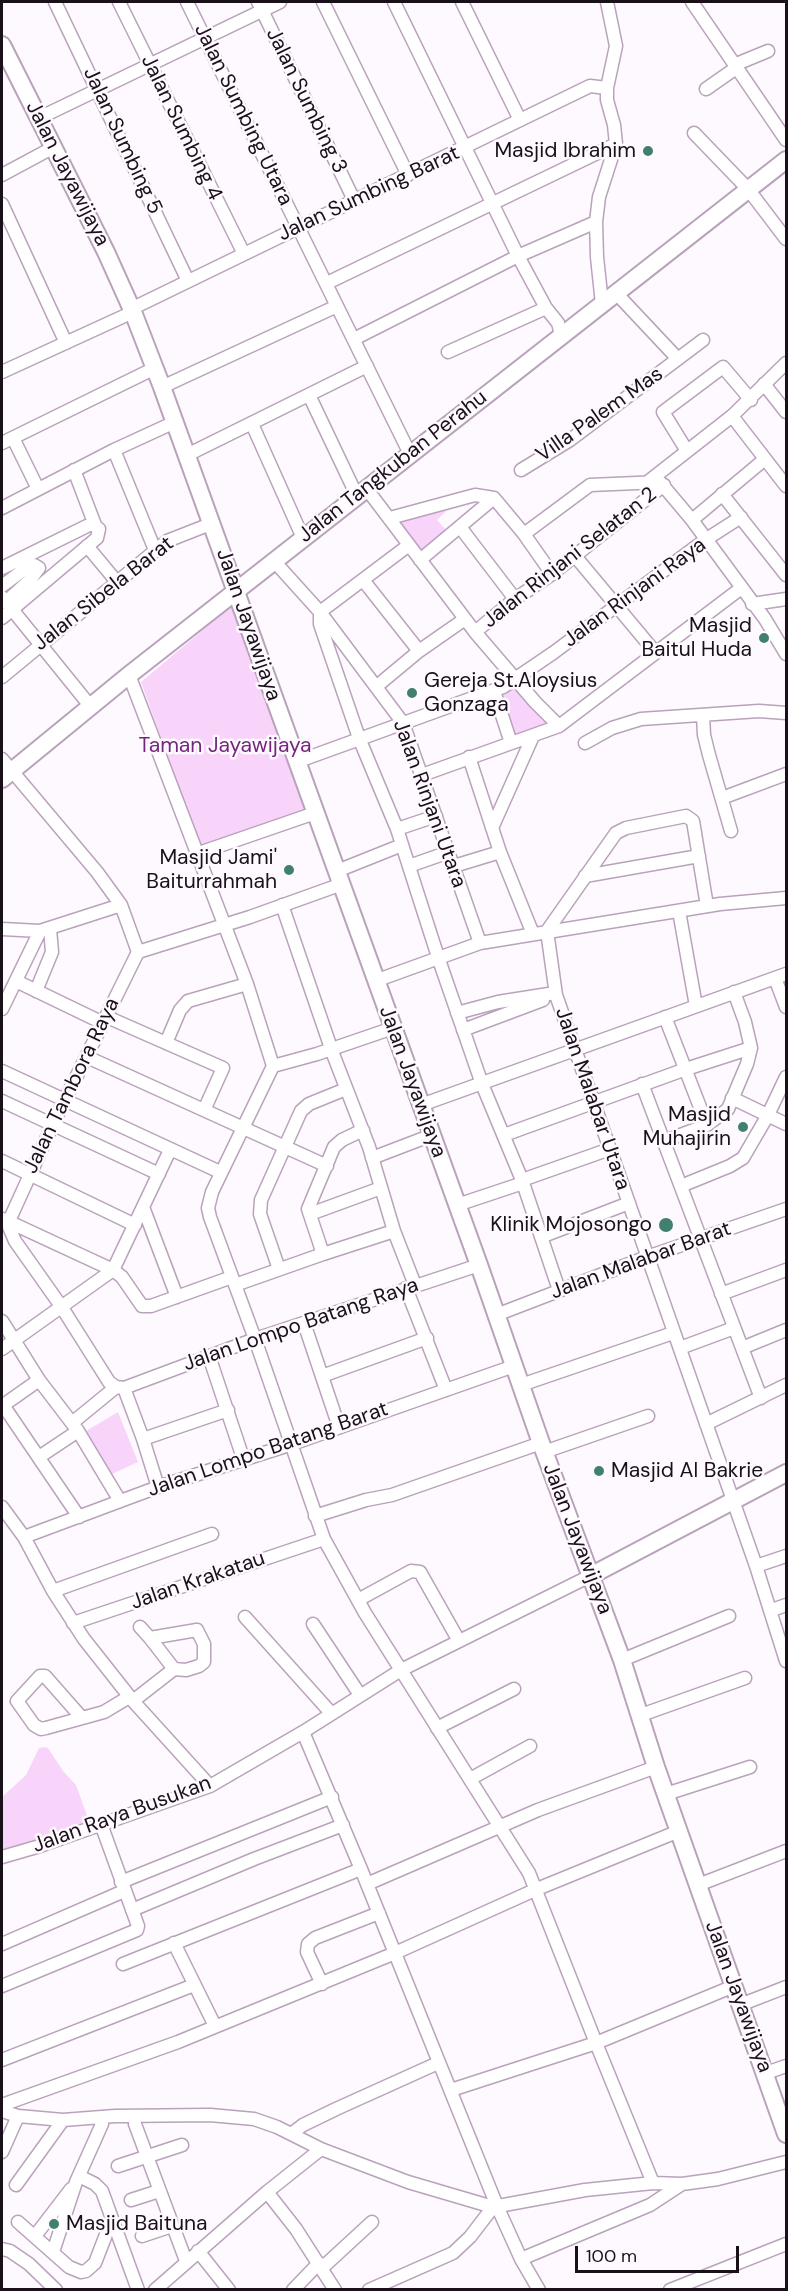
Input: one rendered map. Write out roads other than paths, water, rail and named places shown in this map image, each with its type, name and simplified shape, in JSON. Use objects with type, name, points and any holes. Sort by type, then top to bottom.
[{"type":"main road","name":"Jalan Jayawijaya","points":[[2,46],[54,147],[132,310],[155,368],[213,523],[296,762],[479,1265],[542,1448],[592,1575],[641,1715],[656,1767],[786,2134]]},
{"type":"main road","name":"Jalan Tangkuban Perahu","points":[[5,769],[91,707],[361,492],[786,160]]},
{"type":"main road","points":[[592,1575],[786,1473]]},
{"type":"street","name":"Jalan Sumbing 5","points":[[55,2],[188,281]]},
{"type":"street","name":"Jalan Sumbing 4","points":[[119,2],[244,254]]},
{"type":"street","name":"Jalan Sumbing Utara","points":[[187,2],[410,454]]},
{"type":"street","points":[[39,118],[205,39],[260,6],[280,2]]},
{"type":"street","points":[[323,2],[408,175]]},
{"type":"street","points":[[394,2],[464,149],[546,308],[558,322],[561,335]]},
{"type":"street","points":[[462,2],[520,120]]},
{"type":"street","points":[[602,304],[596,222],[599,197],[616,144],[614,124],[607,100],[607,88],[616,46],[607,2]]},
{"type":"street","points":[[692,2],[786,140]]},
{"type":"street","name":"Jalan Sumbing 3","points":[[260,6],[354,200]]},
{"type":"street","points":[[706,88],[735,67],[768,51]]},
{"type":"street","name":"Jalan Sumbing Barat","points":[[2,372],[66,343],[188,281],[590,86],[607,88]]},
{"type":"street","points":[[694,132],[748,189],[786,239]]},
{"type":"street","points":[[327,283],[616,144]]},
{"type":"street","points":[[2,175],[54,147]]},
{"type":"street","points":[[2,204],[66,343]]},
{"type":"street","points":[[354,339],[518,256],[596,222]]},
{"type":"street","name":"Villa Palem Mas","points":[[616,293],[678,359]]},
{"type":"street","points":[[162,387],[337,306]]},
{"type":"street","points":[[448,352],[546,308]]},
{"type":"street","name":"Villa Palem Mas","points":[[521,470],[556,450],[704,340]]},
{"type":"street","points":[[649,481],[751,400],[786,363]]},
{"type":"street","points":[[187,455],[367,366]]},
{"type":"street","points":[[687,451],[663,412],[723,367],[751,400]]},
{"type":"street","points":[[38,489],[7,440],[155,368]]},
{"type":"street","points":[[764,384],[786,412]]},
{"type":"street","points":[[309,395],[361,492],[390,518],[475,632],[535,702],[559,726]]},
{"type":"street","points":[[732,416],[786,486]]},
{"type":"street","points":[[2,508],[114,450],[175,422]]},
{"type":"street","points":[[252,424],[303,538]]},
{"type":"street","points":[[114,450],[155,550]]},
{"type":"street","points":[[692,520],[765,459]]},
{"type":"street","points":[[6,603],[87,546],[99,534],[74,470]]},
{"type":"street","points":[[524,534],[590,484],[660,482],[692,520],[740,589],[765,619],[786,654]]},
{"type":"street","name":"Jalan Rinjani Selatan 2","points":[[475,632],[664,485]]},
{"type":"street","points":[[722,494],[786,575]]},
{"type":"street","points":[[390,518],[475,495],[494,498],[524,534],[552,574]]},
{"type":"street","points":[[420,560],[494,498]]},
{"type":"street","name":"Jalan Rinjani Raya","points":[[296,762],[494,691],[516,679],[705,540],[741,517]]},
{"type":"street","name":"Jalan Sibela Barat","points":[[2,677],[155,550],[180,534],[213,523]]},
{"type":"street","points":[[2,568],[87,526],[95,525]]},
{"type":"street","points":[[460,527],[516,599]]},
{"type":"street","points":[[409,545],[320,612],[320,624],[359,738],[397,829],[482,1084],[523,1181],[560,1290]]},
{"type":"street","points":[[87,546],[117,582]]},
{"type":"street","points":[[575,556],[655,652]]},
{"type":"street","name":"Jalan Rinjani Utara","points":[[274,561],[320,612],[403,723],[480,943]]},
{"type":"street","points":[[2,586],[34,565],[39,568],[6,603],[2,618]]},
{"type":"street","points":[[363,580],[419,651]]},
{"type":"street","points":[[422,775],[559,726],[740,589]]},
{"type":"street","points":[[752,604],[786,599]]},
{"type":"street","points":[[6,603],[91,707]]},
{"type":"street","points":[[377,686],[419,651],[465,619]]},
{"type":"street","points":[[129,675],[196,855],[225,924],[273,1066],[208,1201],[208,1208],[233,1281],[324,1539],[401,1670],[530,1874],[653,2183]]},
{"type":"street","points":[[494,691],[511,743]]},
{"type":"street","points":[[585,744],[612,728],[641,719],[759,711],[786,713]]},
{"type":"street","points":[[703,716],[704,735],[731,831]]},
{"type":"street","points":[[492,828],[533,736]]},
{"type":"street","points":[[468,757],[500,852],[533,934]]},
{"type":"street","points":[[5,769],[97,872],[121,905],[138,952],[282,905],[402,845]]},
{"type":"street","points":[[722,798],[786,774]]},
{"type":"street","points":[[196,855],[315,813]]},
{"type":"street","points":[[397,829],[436,816]]},
{"type":"street","points":[[547,931],[619,831],[686,816],[693,821],[707,906]]},
{"type":"street","points":[[409,866],[449,852]]},
{"type":"street","points":[[454,866],[500,852]]},
{"type":"street","points":[[585,876],[699,856]]},
{"type":"street","points":[[375,981],[480,943],[707,906],[786,898]]},
{"type":"street","points":[[2,929],[45,930],[121,905]]},
{"type":"street","points":[[282,905],[331,1048],[363,1130],[427,1338],[446,1390]]},
{"type":"street","points":[[679,911],[696,1006]]},
{"type":"street","points":[[2,1009],[15,981],[45,930]]},
{"type":"street","points":[[36,991],[52,952],[45,930]]},
{"type":"street","name":"Jalan Malabar Utara","points":[[547,931],[556,994],[734,1501],[786,1661]]},
{"type":"street","name":"Jalan Tambora Raya","points":[[5,1220],[30,1174],[138,952]]},
{"type":"street","points":[[421,1105],[781,976],[786,1007]]},
{"type":"street","points":[[15,981],[223,1068],[205,1108]]},
{"type":"street","points":[[166,1043],[180,1010],[188,1001],[247,984]]},
{"type":"street","points":[[664,1142],[707,1125],[728,1109],[747,1064],[751,1048],[745,1022],[734,992]]},
{"type":"street","points":[[457,1013],[498,1002],[556,994]]},
{"type":"street","points":[[463,1030],[556,994]]},
{"type":"street","points":[[665,1017],[707,1125]]},
{"type":"street","points":[[273,1066],[393,1028]]},
{"type":"street","points":[[504,1135],[642,1084],[751,1048]]},
{"type":"street","points":[[87,1057],[205,1108],[327,1166]]},
{"type":"street","points":[[2,1071],[220,1172]]},
{"type":"street","points":[[681,1186],[740,1161],[768,1115],[786,1077]]},
{"type":"street","points":[[642,1084],[761,1398]]},
{"type":"street","points":[[279,1269],[259,1207],[301,1111],[305,1106],[346,1089]]},
{"type":"street","points":[[732,1098],[786,1124]]},
{"type":"street","points":[[2,1101],[159,1174]]},
{"type":"street","points":[[323,1254],[310,1215],[310,1204],[336,1144],[363,1130]]},
{"type":"street","points":[[372,1158],[432,1135]]},
{"type":"street","points":[[457,1205],[610,1149]]},
{"type":"street","points":[[2,1349],[113,1270],[170,1150]]},
{"type":"street","points":[[2,1161],[135,1225]]},
{"type":"street","points":[[310,1215],[381,1188]]},
{"type":"street","points":[[541,1237],[629,1203]]},
{"type":"street","points":[[143,1207],[177,1297]]},
{"type":"street","name":"Jalan Malabar Barat","points":[[496,1315],[647,1257],[786,1209]]},
{"type":"street","points":[[5,1220],[113,1270],[122,1277],[142,1306],[151,1306],[279,1269],[394,1231]]},
{"type":"street","points":[[5,1220],[11,1234],[61,1306],[109,1382],[120,1388],[143,1439],[158,1487]]},
{"type":"street","name":"Jalan Lompo Batang Raya","points":[[39,1457],[120,1388],[411,1286],[479,1265]]},
{"type":"street","points":[[721,1294],[786,1270]]},
{"type":"street","points":[[2,1321],[39,1380],[75,1427],[120,1501]]},
{"type":"street","points":[[304,1323],[339,1427]]},
{"type":"street","points":[[680,1348],[734,1329]]},
{"type":"street","points":[[742,1348],[786,1330]]},
{"type":"street","points":[[521,1385],[674,1333]]},
{"type":"street","points":[[322,1376],[427,1338]]},
{"type":"street","points":[[209,1356],[243,1458]]},
{"type":"street","name":"Jalan Lompo Batang Barat","points":[[24,1537],[158,1487],[292,1444],[514,1366]]},
{"type":"street","points":[[39,1380],[2,1406],[78,1517]]},
{"type":"street","points":[[706,1424],[786,1385]]},
{"type":"street","points":[[143,1439],[228,1410]]},
{"type":"street","points":[[315,1516],[366,1500],[392,1495],[648,1416]]},
{"type":"street","points":[[2,1507],[24,1537],[73,1623],[131,1699],[210,1785]]},
{"type":"street","points":[[53,1591],[212,1534]]},
{"type":"street","name":"Jalan Krakatau","points":[[73,1623],[324,1539]]},
{"type":"street","points":[[756,1566],[786,1556]]},
{"type":"street","points":[[358,1600],[411,1571],[420,1572],[459,1641]]},
{"type":"street","name":"Jalan Raya Busukan","points":[[2,1857],[40,1846],[210,1785],[303,1732],[401,1670],[592,1575]]},
{"type":"street","points":[[771,1610],[786,1605]]},
{"type":"street","points":[[622,1660],[729,1616]]},
{"type":"street","points":[[245,1617],[331,1713]]},
{"type":"street","points":[[314,1624],[360,1695]]},
{"type":"street","points":[[140,1627],[174,1669]]},
{"type":"street","points":[[82,1718],[45,1676],[40,1676],[17,1701],[37,1728],[46,1728],[104,1712],[131,1699],[174,1669],[186,1670],[204,1662],[204,1644],[197,1630],[150,1638]]},
{"type":"street","points":[[641,1715],[745,1678]]},
{"type":"street","points":[[438,1728],[514,1689]]},
{"type":"street","points":[[303,1732],[379,1913],[495,2206],[539,2289]]},
{"type":"street","points":[[470,1779],[530,1746]]},
{"type":"street","points":[[367,1884],[501,1828],[538,1810],[656,1767]]},
{"type":"street","points":[[666,1794],[750,1767]]},
{"type":"street","points":[[2,1944],[123,1886],[332,1797]]},
{"type":"street","points":[[2,1986],[134,1932],[138,1926],[101,1824]]},
{"type":"street","points":[[132,1910],[243,1863],[343,1825]]},
{"type":"street","points":[[2,2107],[178,2042],[322,1984],[537,1889],[679,1832]]},
{"type":"street","points":[[698,1885],[786,1851]]},
{"type":"street","points":[[123,1964],[361,1869]]},
{"type":"street","points":[[322,1984],[307,1952],[308,1944],[315,1938],[379,1913]]},
{"type":"street","points":[[174,1943],[215,2026]]},
{"type":"street","points":[[2,2060],[194,1985]]},
{"type":"street","points":[[450,2090],[596,2043],[734,1986]]},
{"type":"street","points":[[740,2004],[786,1987]]},
{"type":"street","points":[[291,2134],[303,2125],[438,2063]]},
{"type":"street","points":[[766,2073],[786,2066]]},
{"type":"street","points":[[2,2107],[18,2116],[63,2120],[115,2116],[232,2116],[265,2122],[321,2149],[427,2188],[495,2206],[585,2190],[653,2183],[682,2184],[718,2179],[786,2162]]},
{"type":"street","points":[[2,2152],[18,2116]]},
{"type":"street","points":[[16,2186],[63,2120]]},
{"type":"street","points":[[53,2252],[78,2179],[102,2124]]},
{"type":"street","points":[[135,2124],[186,2261]]},
{"type":"street","points":[[118,2166],[182,2145]]},
{"type":"street","points":[[155,2289],[267,2192],[321,2149]]},
{"type":"street","points":[[78,2179],[95,2184],[102,2191],[138,2289]]},
{"type":"street","points":[[35,2236],[78,2179]]},
{"type":"street","points":[[522,2259],[650,2205],[682,2184]]},
{"type":"street","points":[[131,2200],[159,2191]]},
{"type":"street","points":[[267,2192],[335,2289]]},
{"type":"street","points":[[369,2289],[453,2253],[470,2237],[495,2206]]},
{"type":"street","points":[[18,2222],[75,2271],[86,2271],[95,2263],[112,2219]]},
{"type":"street","points":[[292,2289],[372,2222]]},
{"type":"street","points":[[142,2236],[172,2226]]},
{"type":"street","points":[[670,2289],[687,2287],[786,2244]]},
{"type":"street","points":[[2,2249],[10,2251],[28,2264],[56,2289]]},
{"type":"street","points":[[198,2251],[229,2289]]},
{"type":"place","name":"Masjid Ibrahim","points":[[648,151]]},
{"type":"place","name":"Masjid Baitul Huda","points":[[764,638]]},
{"type":"place","name":"Gereja St.Aloysius Gonzaga","points":[[412,693]]},
{"type":"place","name":"Masjid Jami' Baiturrahmah","points":[[289,870]]},
{"type":"place","name":"Masjid Muhajirin","points":[[743,1127]]},
{"type":"place","name":"Klinik Mojosongo","points":[[666,1225]]},
{"type":"place","name":"Masjid Al Bakrie","points":[[599,1471]]},
{"type":"place","name":"Masjid Baituna","points":[[54,2224]]},
{"type":"park label","name":"Taman Jayawijaya","points":[[225,746]]}]
